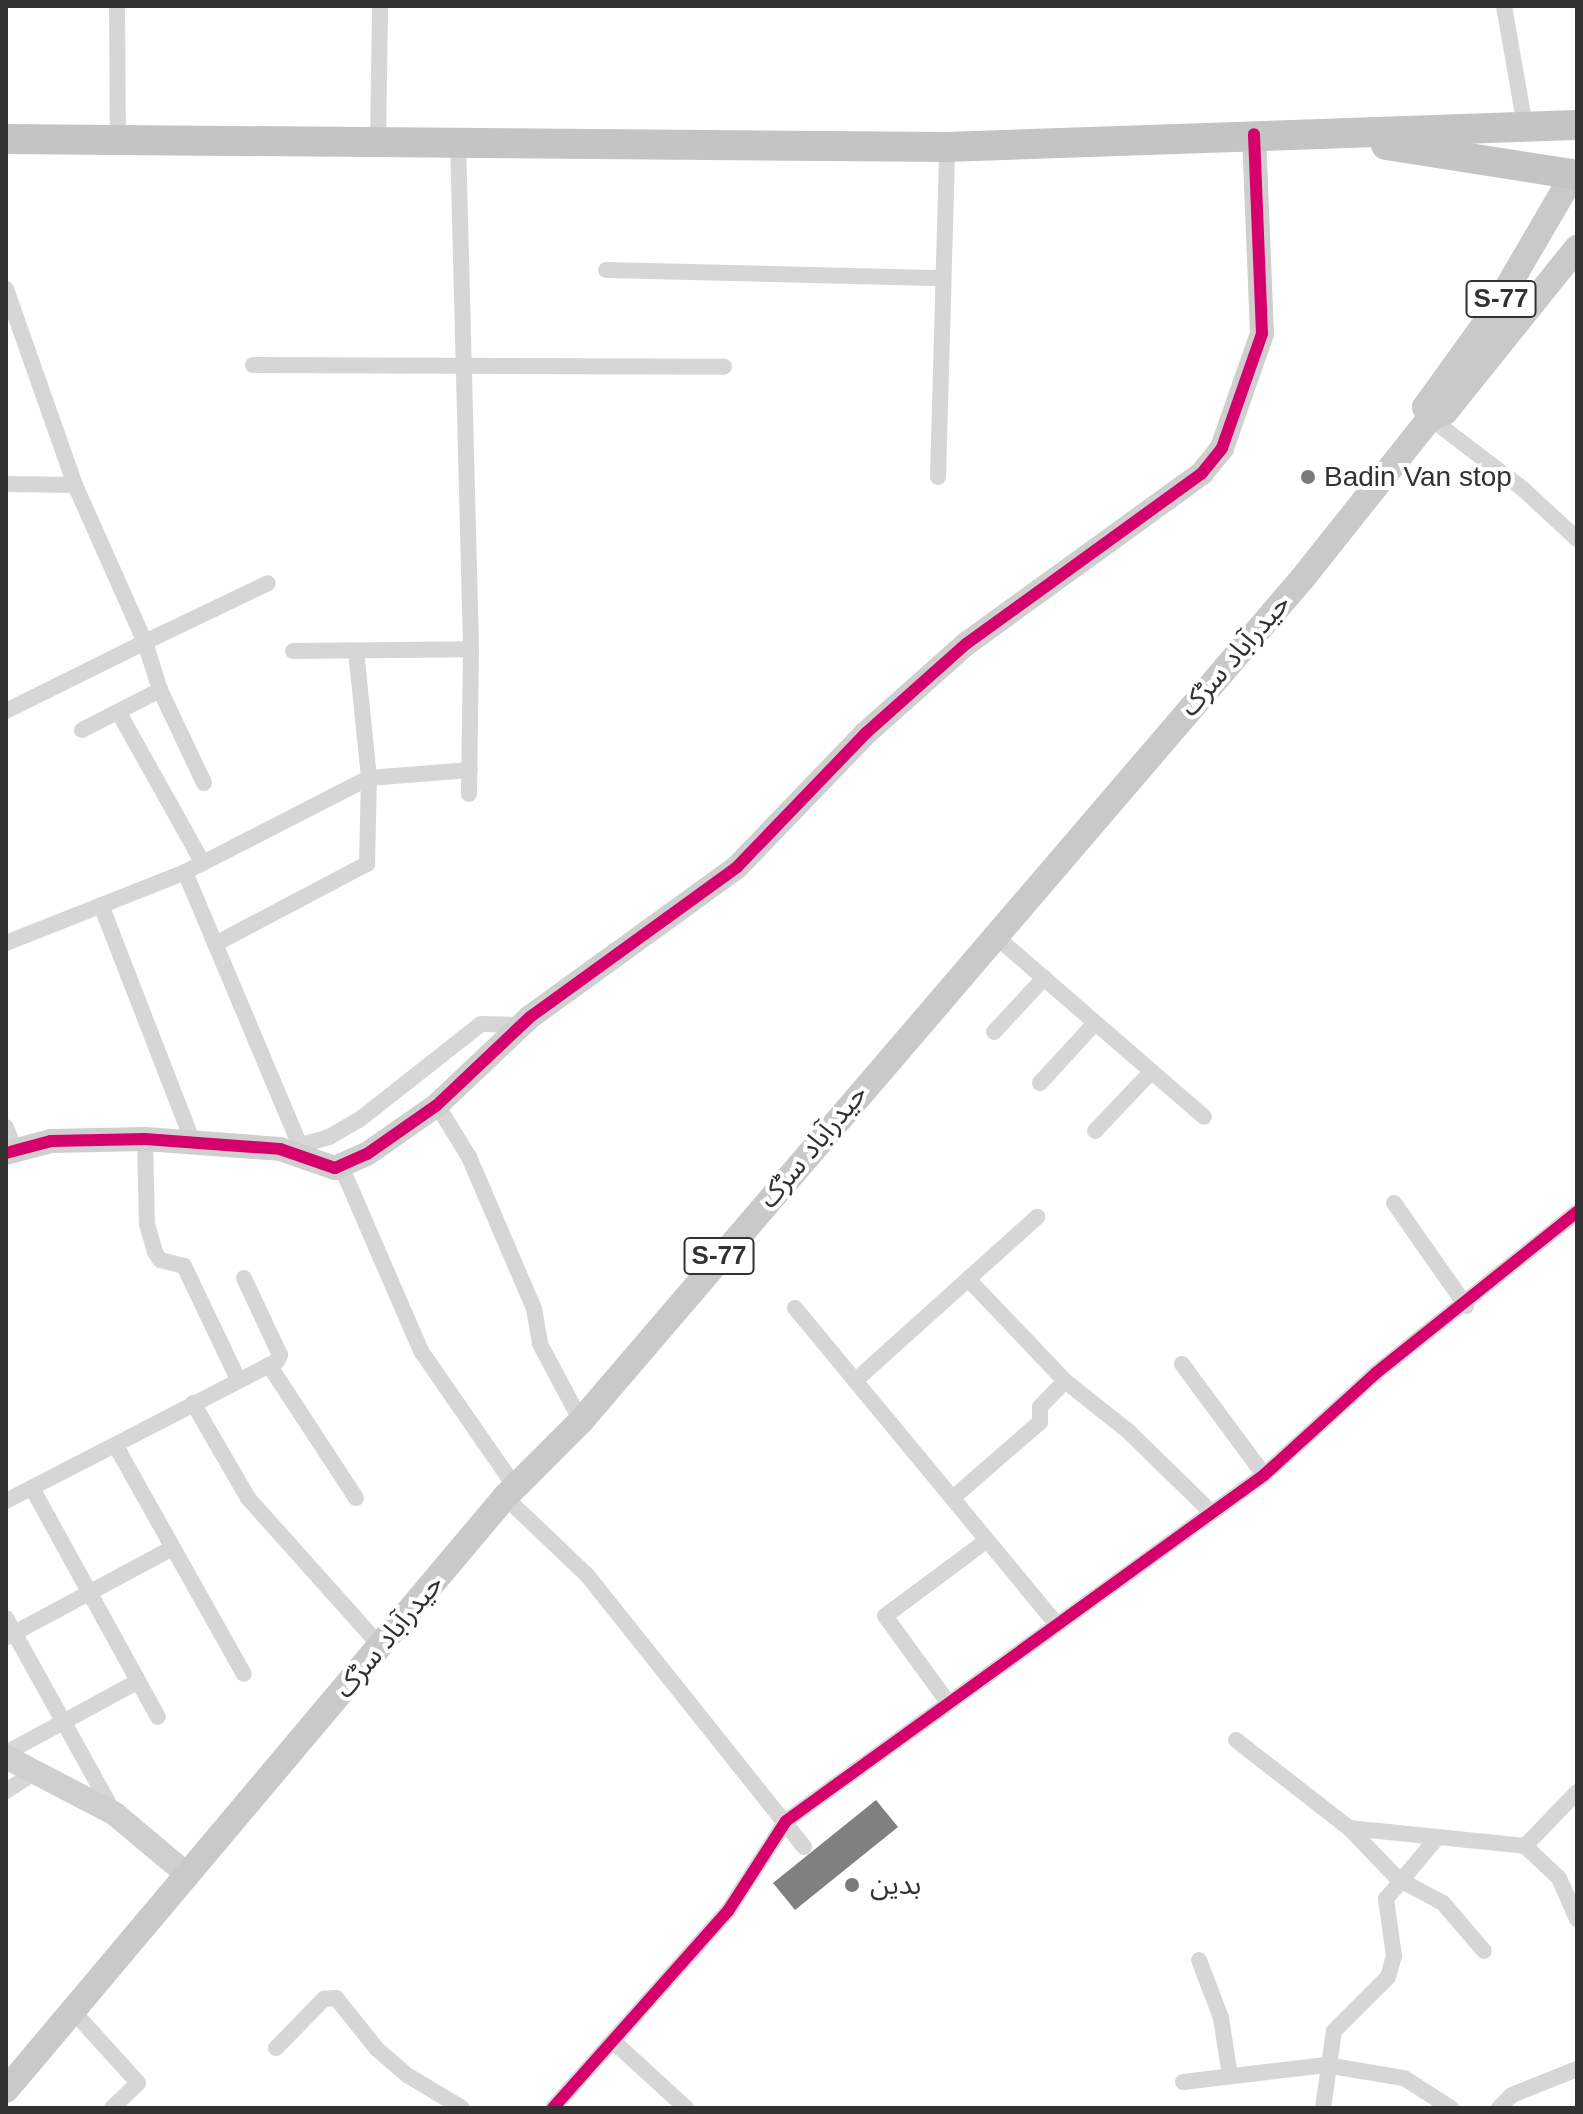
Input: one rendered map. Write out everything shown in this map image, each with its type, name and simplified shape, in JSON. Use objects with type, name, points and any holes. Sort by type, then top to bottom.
[{"type":"highway","points":[[6,139],[947,147],[1577,125]]},
{"type":"highway","points":[[1321,136],[1576,173]]},
{"type":"main road","name":"حیدرآباد سڑک","points":[[1430,418],[1425,407],[1490,317],[1576,173]]},
{"type":"main road","name":"حیدرآباد سڑک","points":[[6,2090],[184,1872],[381,1647],[510,1492],[581,1421],[993,934],[1302,579],[1430,418],[1445,412],[1577,248]]},
{"type":"street","points":[[117,6],[118,140]]},
{"type":"street","points":[[378,140],[380,6]]},
{"type":"street","points":[[1504,6],[1525,126]]},
{"type":"street","points":[[6,1127],[10,1152],[51,1141],[145,1139],[296,1153],[341,1166],[367,1154],[437,1105],[522,1025],[737,867],[866,733],[966,644],[1202,473],[1222,448],[1262,334],[1254,134]]},
{"type":"street","points":[[458,141],[471,649],[469,794]]},
{"type":"street","points":[[938,477],[947,147]]},
{"type":"street","points":[[606,270],[943,278]]},
{"type":"street","points":[[6,289],[75,485],[145,642],[160,690],[204,783]]},
{"type":"street","points":[[253,365],[724,367]]},
{"type":"street","points":[[1430,418],[1575,533]]},
{"type":"street","points":[[6,484],[75,485]]},
{"type":"street","points":[[6,711],[268,583]]},
{"type":"street","points":[[293,651],[471,649]]},
{"type":"street","points":[[215,944],[367,864],[369,778],[356,651]]},
{"type":"street","points":[[82,730],[160,690]]},
{"type":"street","points":[[119,713],[203,863]]},
{"type":"street","points":[[6,943],[185,872],[369,778],[470,770]]},
{"type":"street","points":[[185,872],[296,1153]]},
{"type":"street","points":[[101,905],[193,1142]]},
{"type":"street","points":[[993,934],[1204,1117]]},
{"type":"street","points":[[994,1032],[1044,978]]},
{"type":"street","points":[[1040,1083],[1095,1023]]},
{"type":"street","points":[[296,1153],[359,1120],[481,1024],[522,1025]]},
{"type":"street","points":[[1095,1131],[1151,1072]]},
{"type":"street","points":[[437,1105],[469,1157],[534,1309],[540,1344],[581,1421]]},
{"type":"street","points":[[145,1139],[147,1224],[155,1252],[160,1260],[184,1266],[237,1377]]},
{"type":"street","points":[[341,1166],[421,1351],[510,1492],[587,1575],[662,1676],[786,1821],[804,1847]]},
{"type":"street","points":[[1394,1203],[1466,1306]]},
{"type":"street","points":[[553,2108],[728,1911],[786,1821],[947,1701],[1264,1475],[1376,1373],[1466,1306],[1577,1212]]},
{"type":"street","points":[[856,1380],[1037,1217]]},
{"type":"street","points":[[6,1501],[117,1448],[237,1377],[269,1365],[280,1355],[244,1278]]},
{"type":"street","points":[[968,1279],[1065,1381],[1128,1431],[1212,1513]]},
{"type":"street","points":[[795,1308],[955,1496],[986,1541],[1056,1623]]},
{"type":"street","points":[[1182,1364],[1264,1475]]},
{"type":"street","points":[[269,1365],[356,1498]]},
{"type":"street","points":[[955,1496],[1040,1422],[1040,1407],[1065,1381]]},
{"type":"street","points":[[193,1403],[248,1498],[381,1647]]},
{"type":"street","points":[[117,1448],[244,1674]]},
{"type":"street","points":[[32,1488],[158,1717]]},
{"type":"street","points":[[947,1701],[885,1616],[986,1541]]},
{"type":"street","points":[[10,1636],[172,1548]]},
{"type":"street","points":[[6,1618],[10,1636],[63,1721],[115,1814]]},
{"type":"street","points":[[137,1682],[6,1755],[115,1814],[184,1872]]},
{"type":"street","points":[[1236,1740],[1349,1828],[1398,1879],[1443,1903],[1484,1951]]},
{"type":"street","points":[[6,1791],[35,1772]]},
{"type":"street","points":[[1525,1846],[1577,1792]]},
{"type":"street","points":[[1349,1828],[1525,1846],[1559,1878],[1577,1919]]},
{"type":"street","points":[[1323,2108],[1326,2065],[1334,2031],[1388,1977],[1394,1956],[1384,1908],[1398,1879],[1436,1839]]},
{"type":"street","points":[[1559,1878],[1577,1880]]},
{"type":"street","points":[[1199,1960],[1221,2018],[1230,2076]]},
{"type":"street","points":[[276,2048],[324,1999],[336,1998],[377,2049],[407,2075],[462,2108]]},
{"type":"street","points":[[73,2011],[138,2083],[112,2108]]},
{"type":"street","points":[[614,2042],[686,2108]]},
{"type":"street","points":[[1183,2082],[1326,2065],[1395,2075],[1451,2108]]},
{"type":"street","points":[[1499,2108],[1512,2095],[1577,2069]]},
{"type":"building","points":[[876,1800],[898,1827],[795,1910],[773,1883]]},
{"type":"cycle path","points":[[6,1153],[51,1141],[145,1139],[280,1149],[335,1168],[367,1154],[437,1105],[530,1017],[737,867],[866,733],[966,644],[1202,473],[1222,448],[1262,334],[1254,134]]},
{"type":"cycle path","points":[[553,2108],[728,1911],[786,1821],[1264,1475],[1376,1373],[1577,1212]]},
{"type":"place","name":"Badin Van stop","points":[[1308,477]]},
{"type":"place","name":"بدين","points":[[852,1885]]}]
